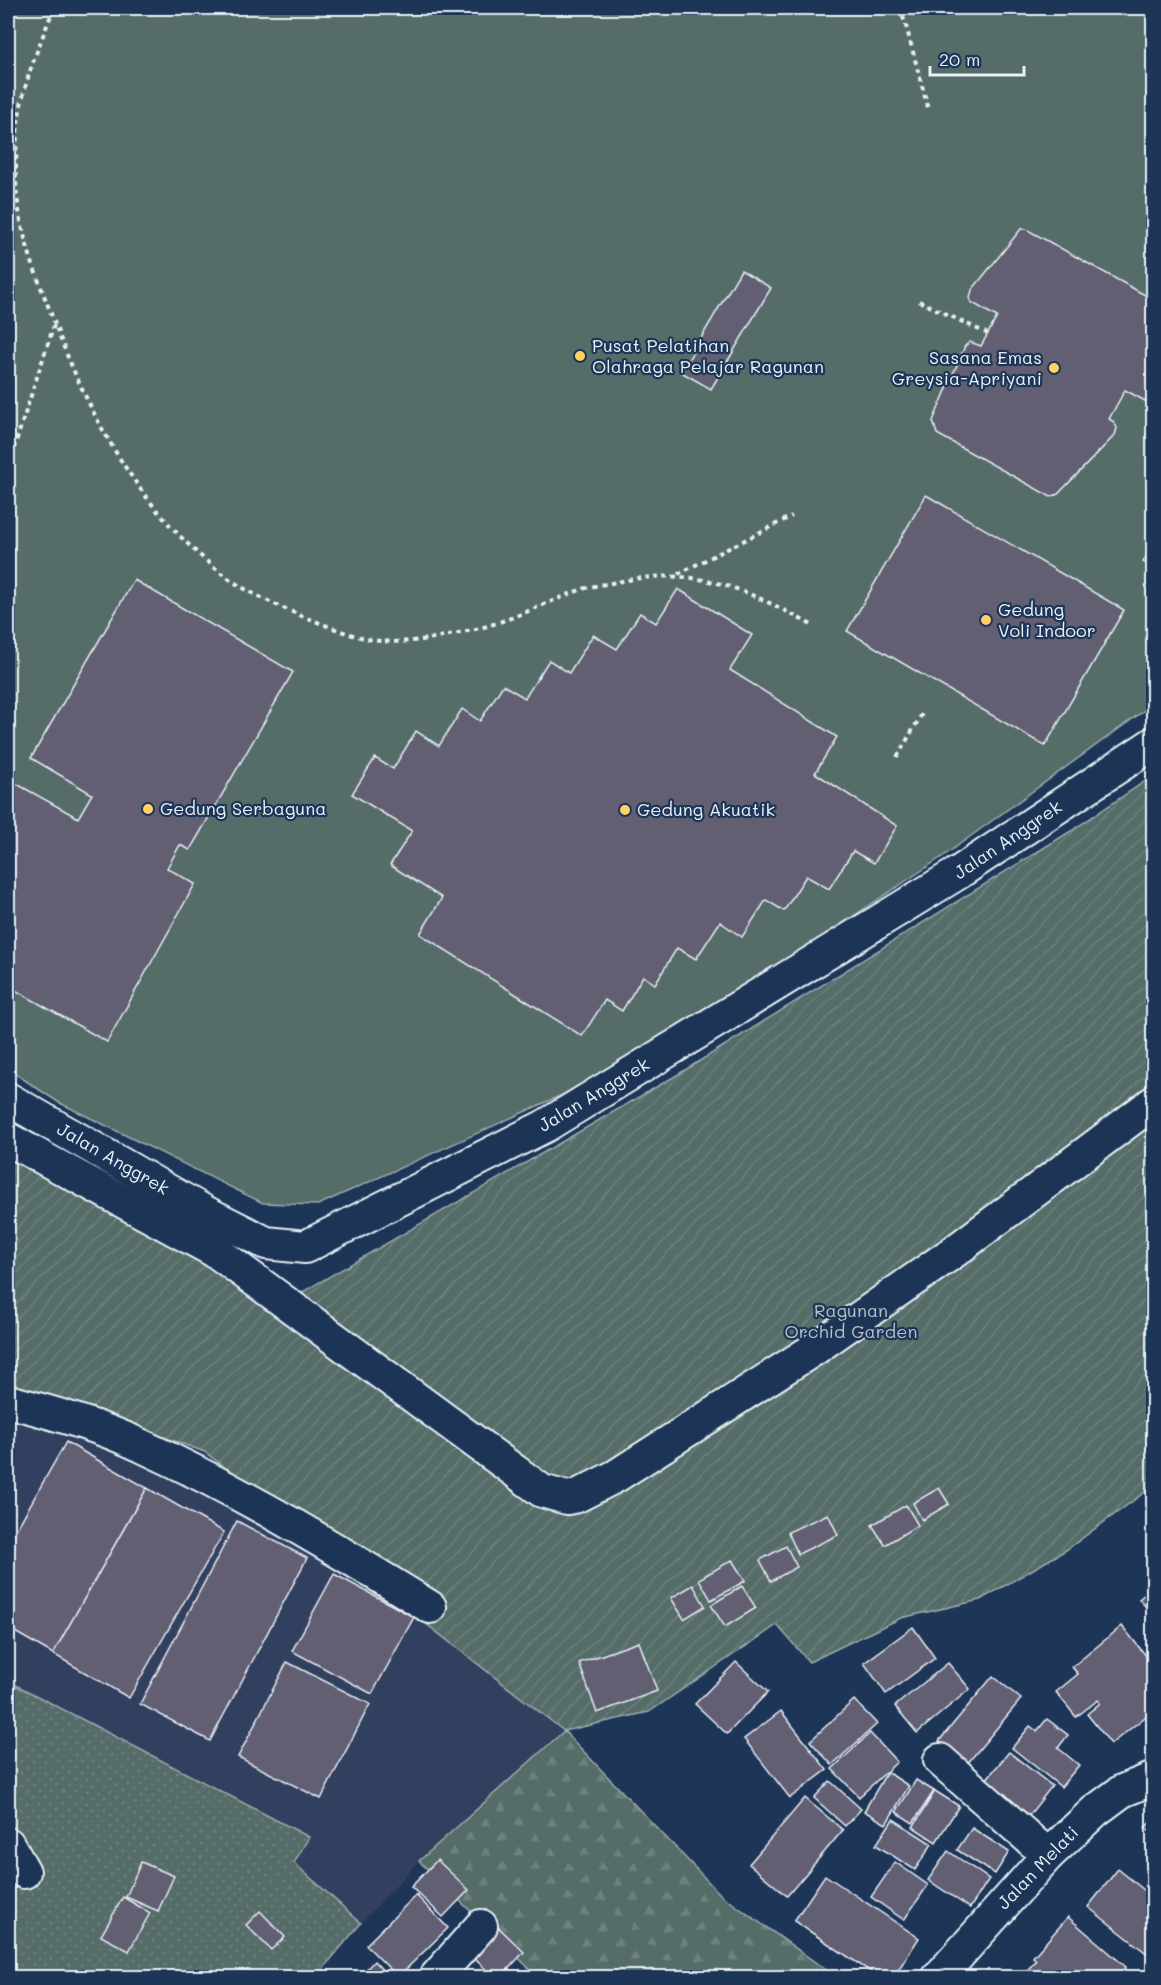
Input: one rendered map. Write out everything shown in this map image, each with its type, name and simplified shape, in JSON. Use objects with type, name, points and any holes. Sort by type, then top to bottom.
[{"type":"street","name":"Jalan Anggrek","points":[[8,1099],[205,1212],[266,1243],[305,1247],[545,1126],[958,873],[1154,743]]},
{"type":"street","points":[[8,1139],[219,1253],[542,1491],[567,1498],[577,1496],[616,1476],[816,1348],[955,1251],[1154,1102]]},
{"type":"street","points":[[8,1401],[58,1415],[141,1445],[251,1501],[430,1607]]},
{"type":"street","points":[[940,1760],[1048,1855]]},
{"type":"street","name":"Jalan Melati","points":[[938,1977],[1048,1855],[1095,1811],[1122,1791],[1154,1778]]},
{"type":"street","points":[[8,1844],[24,1872]]},
{"type":"street","points":[[435,1977],[481,1926]]},
{"type":"path","points":[[54,8],[33,59],[18,117],[16,181],[21,224],[36,276],[80,387],[108,440],[149,499],[183,539],[229,578],[289,611],[326,626],[374,640],[422,641],[531,612],[583,589],[629,579],[676,575],[716,582],[762,598],[815,627]]},
{"type":"path","points":[[899,8],[905,22],[928,108]]},
{"type":"path","points":[[919,301],[988,334]]},
{"type":"path","points":[[8,466],[55,325]]},
{"type":"path","points":[[676,575],[792,516]]},
{"type":"path","points":[[897,758],[922,714]]},
{"type":"shaded area","points":[[8,1393],[78,1406],[205,1452],[564,1731],[419,1861],[361,1923],[294,1862],[309,1837],[8,1681]]},
{"type":"green space","name":"Pusat Pelatihan Olahraga Pelajar Ragunan","points":[[8,8],[1153,8],[1153,704],[942,857],[730,998],[564,1094],[318,1205],[263,1203],[58,1102],[8,1069]]},
{"type":"green space","name":"Ragunan Orchid Garden","points":[[1153,776],[1153,1486],[1066,1550],[980,1600],[901,1618],[809,1662],[777,1625],[649,1712],[564,1731],[205,1452],[78,1406],[8,1393],[8,1125],[301,1293],[677,1075],[1071,831]]},
{"type":"green space","points":[[8,1681],[309,1837],[294,1863],[361,1923],[316,1977],[8,1977]]},
{"type":"green space","points":[[564,1731],[721,1895],[836,1977],[538,1977],[419,1861]]},
{"type":"building","name":"Sasana Emas Greysia-Apriyani","points":[[1021,229],[1026,229],[1154,300],[1154,403],[1147,402],[1125,390],[1109,419],[1117,428],[1115,435],[1058,494],[1051,497],[937,434],[933,421],[965,346],[970,342],[981,346],[997,317],[971,302],[972,290]]},
{"type":"building","points":[[741,270],[771,288],[711,389],[681,372]]},
{"type":"building","name":"Gedung Voli Indoor","points":[[926,495],[1124,610],[1045,746],[847,631]]},
{"type":"building","points":[[1154,545],[1154,568],[1143,562]]},
{"type":"building","name":"Gedung Serbaguna","points":[[134,580],[293,672],[190,850],[180,845],[167,868],[195,884],[107,1042],[8,986],[8,800],[17,784],[78,818],[92,794],[31,758]]},
{"type":"building","name":"Gedung Akuatik","points":[[678,589],[752,635],[730,670],[837,737],[815,773],[897,826],[874,863],[853,851],[829,889],[806,876],[784,911],[766,900],[742,937],[720,922],[696,959],[677,948],[655,984],[643,976],[622,1011],[605,1000],[582,1036],[420,934],[442,898],[390,865],[412,831],[352,794],[375,758],[393,769],[416,731],[439,746],[462,709],[480,721],[503,685],[525,698],[549,660],[569,673],[593,635],[617,649],[640,613],[656,623]]},
{"type":"building","points":[[66,1442],[147,1488],[53,1654],[8,1628],[8,1544]]},
{"type":"building","points":[[147,1488],[224,1532],[129,1698],[53,1654]]},
{"type":"building","points":[[939,1488],[949,1504],[922,1520],[913,1503]]},
{"type":"building","points":[[906,1505],[918,1525],[885,1545],[872,1525]]},
{"type":"building","points":[[828,1514],[838,1535],[798,1554],[788,1532]]},
{"type":"building","points":[[237,1521],[307,1558],[210,1741],[140,1704]]},
{"type":"building","points":[[786,1546],[797,1567],[771,1581],[760,1560]]},
{"type":"building","points":[[732,1560],[745,1581],[711,1600],[699,1579]]},
{"type":"building","points":[[334,1574],[414,1617],[372,1694],[292,1651]]},
{"type":"building","points":[[693,1585],[705,1606],[684,1619],[671,1598]]},
{"type":"building","points":[[742,1586],[756,1608],[725,1627],[711,1605]]},
{"type":"building","points":[[1154,1586],[1154,1616],[1139,1599]]},
{"type":"building","points":[[1122,1626],[1151,1662],[1154,1660],[1154,1710],[1111,1744],[1087,1714],[1100,1703],[1098,1700],[1076,1717],[1056,1692],[1078,1674],[1072,1667]]},
{"type":"building","points":[[913,1627],[935,1658],[886,1694],[864,1663]]},
{"type":"building","points":[[639,1642],[657,1691],[597,1713],[579,1663]]},
{"type":"building","points":[[287,1662],[370,1704],[321,1799],[238,1757]]},
{"type":"building","points":[[736,1662],[768,1692],[727,1734],[695,1704]]},
{"type":"building","points":[[948,1663],[970,1689],[917,1733],[895,1706]]},
{"type":"building","points":[[993,1676],[1021,1699],[967,1764],[939,1741]]},
{"type":"building","points":[[854,1700],[877,1724],[832,1765],[810,1741]]},
{"type":"building","points":[[781,1711],[827,1770],[790,1798],[744,1739]]},
{"type":"building","points":[[1047,1719],[1068,1735],[1058,1748],[1079,1765],[1061,1787],[1012,1748],[1030,1726],[1037,1731]]},
{"type":"building","points":[[870,1733],[897,1762],[859,1797],[832,1769]]},
{"type":"building","points":[[1009,1752],[1052,1786],[1024,1822],[980,1787]]},
{"type":"building","points":[[887,1772],[909,1786],[886,1824],[864,1811]]},
{"type":"building","points":[[916,1780],[934,1791],[913,1823],[896,1812]]},
{"type":"building","points":[[830,1781],[861,1809],[845,1826],[814,1798]]},
{"type":"building","points":[[935,1791],[959,1806],[936,1842],[913,1827]]},
{"type":"building","points":[[805,1798],[843,1830],[787,1896],[749,1864]]},
{"type":"building","points":[[1154,1818],[1154,1835],[1145,1828]]},
{"type":"building","points":[[893,1819],[932,1844],[915,1870],[876,1845]]},
{"type":"building","points":[[972,1828],[1009,1852],[995,1874],[957,1850]]},
{"type":"building","points":[[948,1851],[989,1879],[970,1908],[928,1880]]},
{"type":"building","points":[[437,1860],[469,1890],[443,1917],[411,1887]]},
{"type":"building","points":[[141,1862],[174,1876],[158,1911],[126,1897]]},
{"type":"building","points":[[895,1862],[928,1885],[904,1920],[871,1897]]},
{"type":"building","points":[[1118,1869],[1154,1898],[1154,1959],[1088,1907]]},
{"type":"building","points":[[825,1875],[919,1938],[893,1978],[880,1978],[794,1921]]},
{"type":"building","points":[[416,1895],[448,1928],[398,1977],[366,1945]]},
{"type":"building","points":[[123,1897],[150,1913],[129,1951],[101,1936]]},
{"type":"building","points":[[260,1911],[285,1937],[271,1950],[246,1925]]},
{"type":"building","points":[[1068,1917],[1126,1967],[1116,1978],[1030,1978],[1025,1973],[1036,1960],[1033,1957]]},
{"type":"building","points":[[490,1919],[524,1952],[500,1978],[495,1978],[463,1948]]},
{"type":"building","points":[[374,1961],[390,1978],[358,1978]]},
{"type":"place","name":"Pusat Pelatihan Olahraga Pelajar Ragunan","points":[[580,356]]},
{"type":"place","name":"Sasana Emas Greysia-Apriyani","points":[[1054,368]]},
{"type":"place","name":"Gedung Voli Indoor","points":[[986,620]]},
{"type":"place","name":"Gedung Serbaguna","points":[[148,809]]},
{"type":"place","name":"Gedung Akuatik","points":[[625,810]]}]
